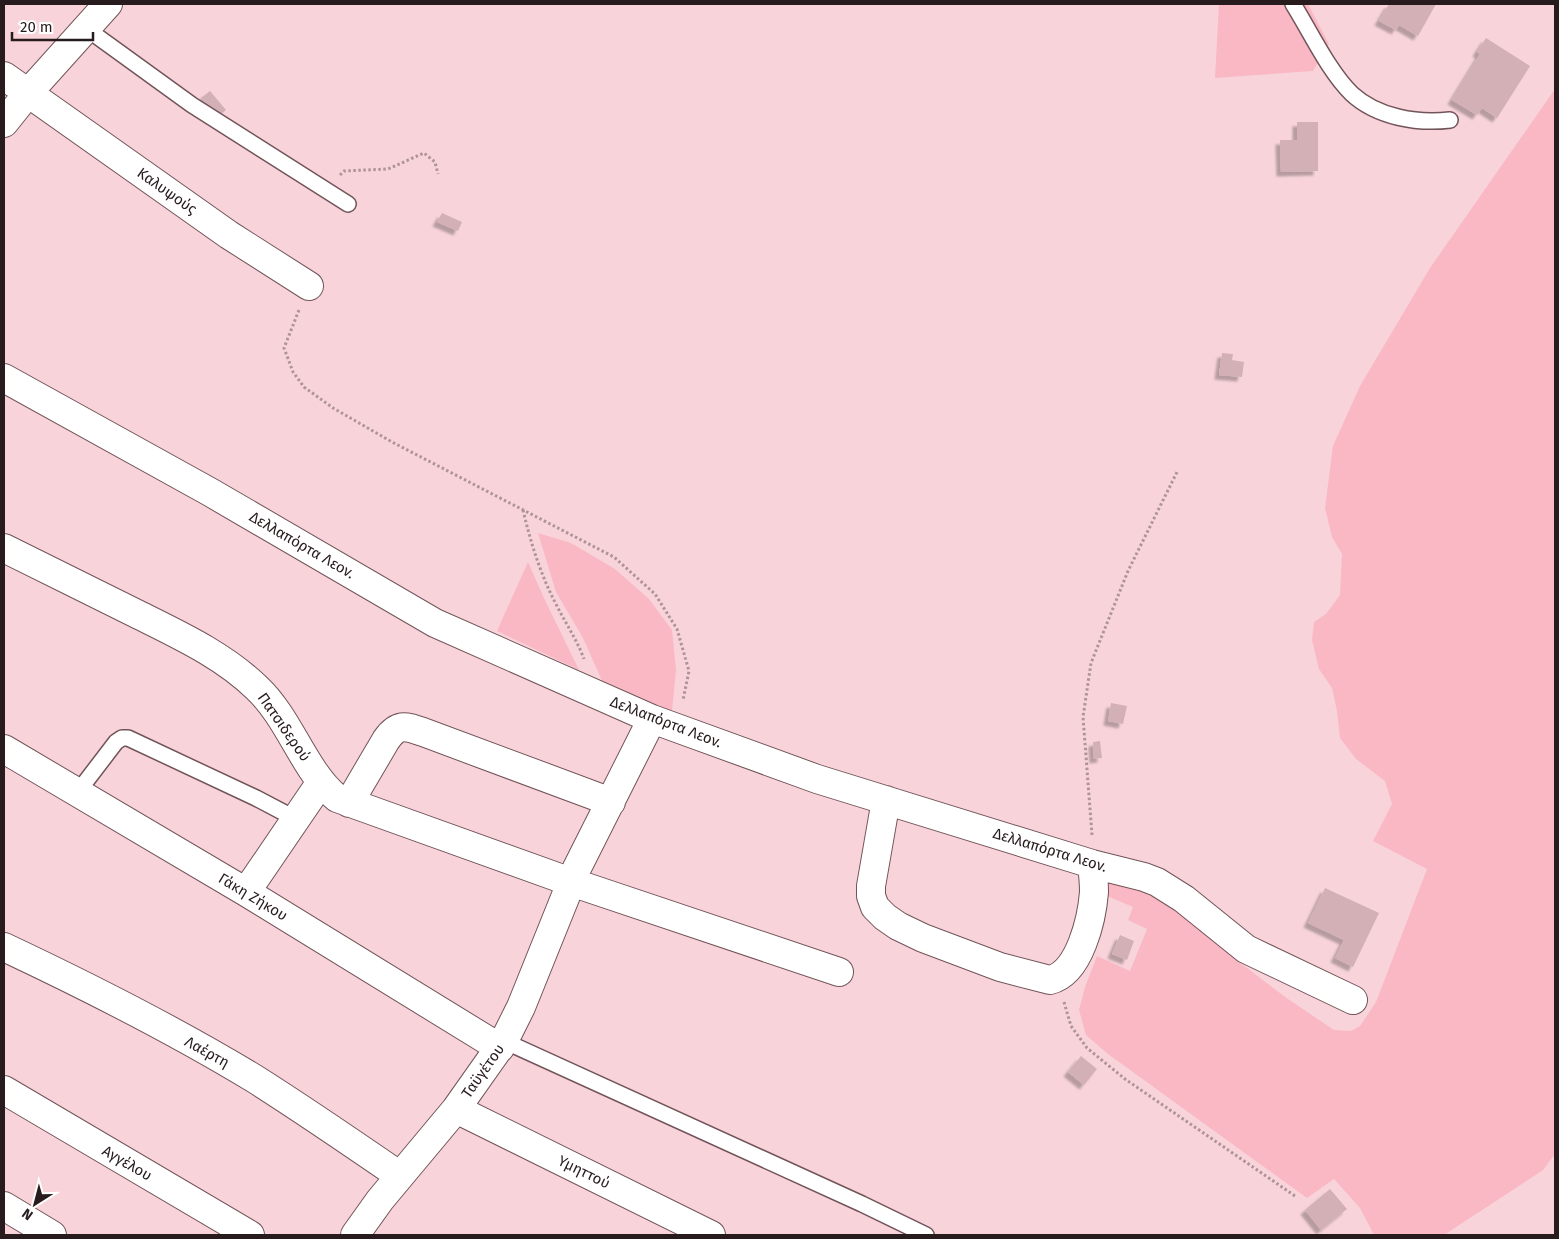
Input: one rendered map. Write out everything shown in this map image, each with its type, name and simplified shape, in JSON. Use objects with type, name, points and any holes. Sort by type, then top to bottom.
[{"type":"street","points":[[4,123],[28,93],[108,4]]},
{"type":"street","name":"Καλυψούς","points":[[4,76],[228,235],[309,286]]},
{"type":"street","name":"Δελλαπόρτα Λεον.","points":[[4,378],[210,492],[435,623],[652,719],[817,779],[1092,864],[1157,882],[1184,899],[1246,949],[1353,1000]]},
{"type":"street","name":"Πατσιδερού","points":[[4,548],[194,643],[232,667],[248,679],[268,700],[321,782],[338,798],[570,882]]},
{"type":"street","name":"Ταϋγέτου","points":[[355,1235],[370,1213],[456,1109],[502,1044],[520,1007],[570,882],[652,719]]},
{"type":"street","points":[[350,803],[393,730],[401,726],[423,732],[610,802]]},
{"type":"street","name":"Γάκη Ζήκου","points":[[4,749],[502,1044]]},
{"type":"street","points":[[246,892],[321,782]]},
{"type":"street","points":[[886,800],[871,886],[871,896],[875,907],[898,926],[923,938],[1000,967],[1050,980],[1056,978],[1070,965],[1082,946],[1087,930],[1094,892],[1092,864]]},
{"type":"street","points":[[570,882],[839,972]]},
{"type":"street","name":"Λαέρτη","points":[[4,946],[86,987],[232,1066],[319,1120],[400,1176]]},
{"type":"street","name":"Αγγέλου","points":[[4,1090],[250,1235]]},
{"type":"street","name":"Υμηττού","points":[[456,1109],[711,1235]]},
{"type":"street","points":[[4,1206],[52,1235]]},
{"type":"lane","points":[[1293,4],[1332,66],[1353,94],[1385,113],[1432,122],[1450,120]]},
{"type":"lane","points":[[86,29],[192,104],[348,204]]},
{"type":"lane","points":[[77,793],[116,742],[122,738],[128,738],[256,798],[296,819]]},
{"type":"lane","points":[[502,1044],[862,1204],[926,1235]]},
{"type":"path","points":[[327,191],[344,171],[388,169],[424,153],[435,162],[438,174]]},
{"type":"path","points":[[309,286],[284,348],[293,372],[304,387],[333,408],[392,442],[614,557],[655,594],[677,629],[689,671],[678,728]]},
{"type":"path","points":[[1092,864],[1089,783],[1083,717],[1091,663],[1128,571],[1177,472]]},
{"type":"path","points":[[522,510],[533,552],[556,605],[578,644],[589,671],[584,689]]},
{"type":"path","points":[[1056,978],[1071,1026],[1087,1048],[1125,1079],[1294,1196]]},
{"type":"shaded area","points":[[1219,4],[1308,4],[1329,44],[1313,71],[1215,78]]},
{"type":"shaded area","points":[[1555,89],[1555,1154],[1543,1170],[1444,1235],[1374,1235],[1360,1208],[1334,1179],[1307,1198],[1108,1054],[1086,1035],[1079,1010],[1085,987],[1097,956],[1130,971],[1147,929],[1128,920],[1133,907],[1107,896],[1110,880],[1140,888],[1188,916],[1231,956],[1288,999],[1334,1030],[1351,1031],[1360,1026],[1376,1002],[1427,869],[1373,841],[1392,804],[1385,781],[1356,759],[1340,738],[1332,688],[1319,669],[1312,640],[1314,622],[1326,614],[1340,595],[1342,554],[1332,537],[1325,508],[1333,446],[1360,386],[1430,268]]},
{"type":"shaded area","points":[[538,533],[571,543],[615,569],[649,599],[672,630],[676,670],[672,711],[603,683],[583,638],[556,592]]},
{"type":"shaded area","points":[[528,562],[543,596],[579,670],[497,631]]},
{"type":"building","points":[[1389,4],[1436,4],[1418,36],[1399,25],[1396,30],[1379,21]]},
{"type":"building","points":[[1486,38],[1530,66],[1497,118],[1482,108],[1477,115],[1452,100],[1480,54],[1477,52]]},
{"type":"building","points":[[210,91],[226,110],[218,117],[201,98]]},
{"type":"building","points":[[1297,122],[1318,122],[1318,171],[1281,172],[1280,140],[1297,140]]},
{"type":"building","points":[[442,213],[462,222],[458,231],[437,222]]},
{"type":"building","points":[[1222,353],[1233,354],[1232,360],[1244,362],[1242,377],[1219,375]]},
{"type":"building","points":[[1111,703],[1127,706],[1123,724],[1108,721]]},
{"type":"building","points":[[1100,741],[1102,758],[1094,759],[1093,742]]},
{"type":"building","points":[[1325,888],[1379,913],[1353,967],[1335,958],[1344,940],[1308,923]]},
{"type":"building","points":[[1120,935],[1134,941],[1127,960],[1112,954]]},
{"type":"building","points":[[1081,1056],[1097,1069],[1084,1085],[1068,1072]]},
{"type":"building","points":[[1330,1189],[1347,1209],[1321,1230],[1305,1210]]}]
